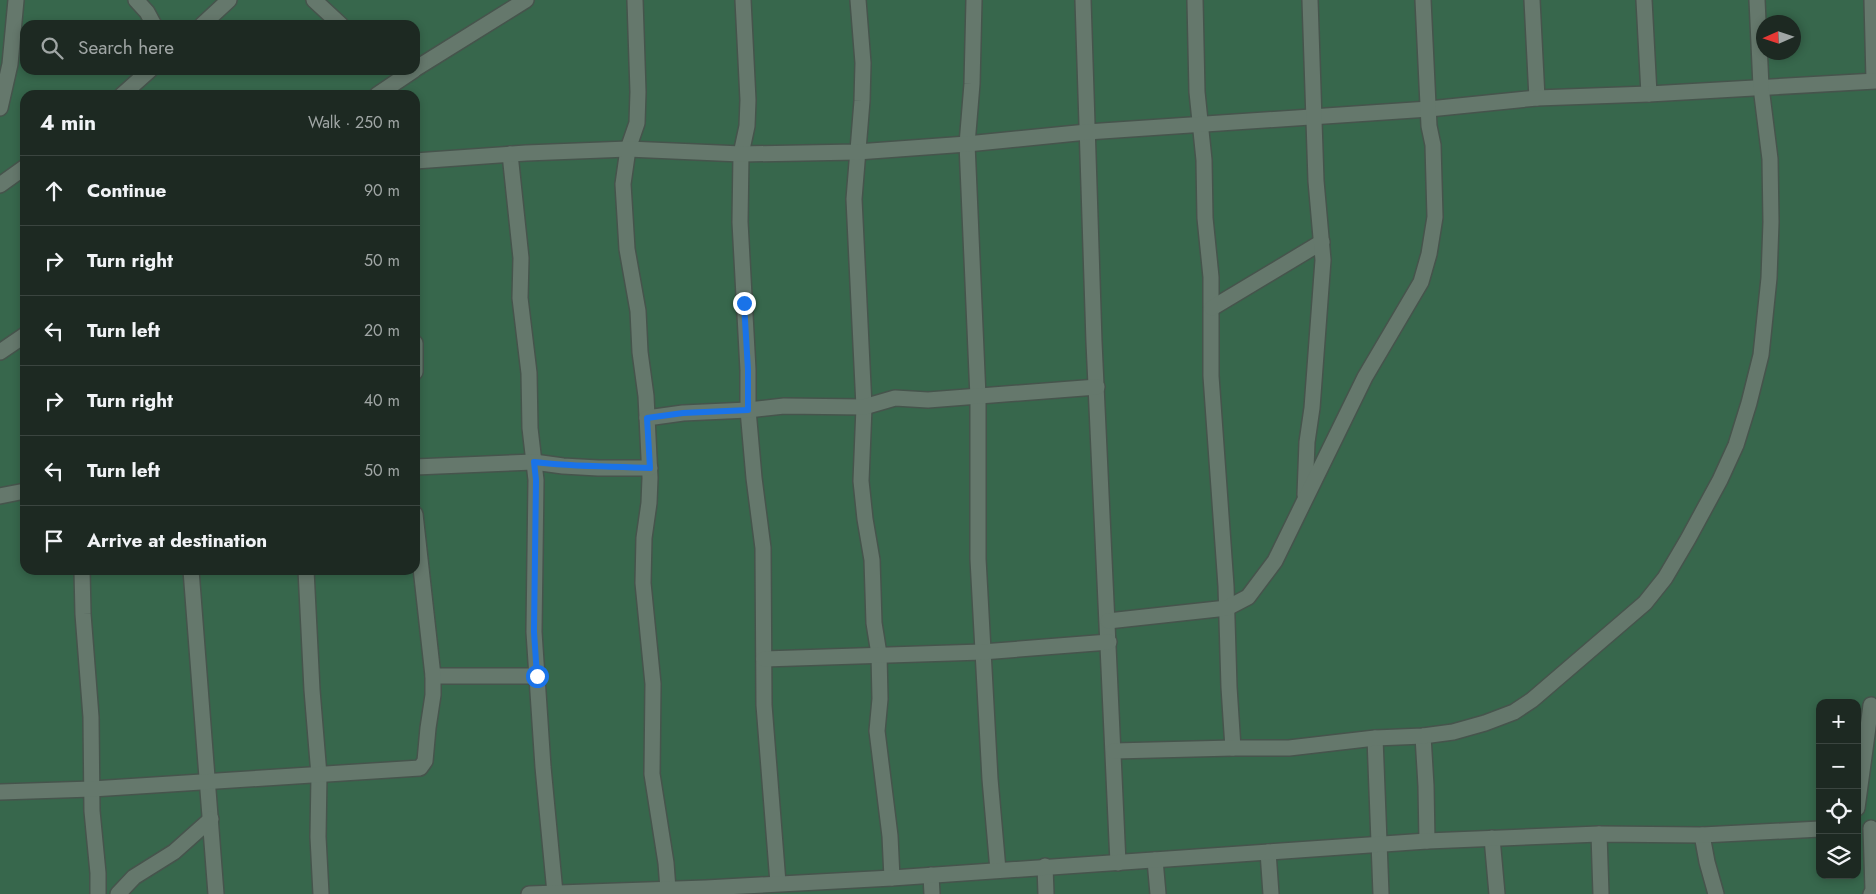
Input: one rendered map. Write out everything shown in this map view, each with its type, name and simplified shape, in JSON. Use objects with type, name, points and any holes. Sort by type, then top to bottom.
[{"type":"street","points":[[0,108],[8,72],[6,39],[16,0]]},
{"type":"street","points":[[136,0],[151,20]]},
{"type":"street","points":[[207,20],[229,0]]},
{"type":"street","points":[[314,0],[336,20]]},
{"type":"street","points":[[420,66],[526,0]]},
{"type":"street","points":[[635,0],[638,92],[637,123],[628,149],[623,184],[627,249],[638,311],[647,418],[650,468],[649,503],[644,538],[644,582],[653,691],[652,774],[668,888]]},
{"type":"street","points":[[744,0],[748,126],[741,154],[740,222],[748,370],[748,410],[763,548],[764,706],[778,883]]},
{"type":"street","points":[[858,0],[862,63],[862,101],[854,199],[864,406],[861,482],[872,560],[874,623],[879,654],[880,699],[877,731],[890,836],[892,878]]},
{"type":"street","points":[[974,0],[972,84],[967,144],[978,397],[978,558],[982,652],[998,870]]},
{"type":"street","points":[[1083,0],[1096,387],[1118,863]]},
{"type":"street","points":[[1195,0],[1197,92],[1201,125],[1212,308],[1211,376],[1227,608],[1233,748]]},
{"type":"street","points":[[1305,502],[1307,442],[1324,260],[1316,181],[1310,0]]},
{"type":"street","points":[[1108,621],[1227,608],[1248,597],[1275,562],[1365,377],[1421,282],[1429,254],[1435,217],[1433,145],[1429,126],[1424,0]]},
{"type":"street","points":[[1532,0],[1537,98]]},
{"type":"street","points":[[1644,0],[1649,94]]},
{"type":"street","points":[[1114,751],[1289,748],[1375,738],[1423,736],[1453,732],[1514,712],[1532,700],[1645,603],[1665,578],[1715,488],[1736,445],[1761,355],[1769,278],[1771,222],[1770,160],[1761,87],[1756,0]]},
{"type":"street","points":[[420,161],[510,154],[628,149],[741,154],[857,152],[967,144],[1087,132],[1429,109],[1537,98],[1649,94],[1875,80],[1872,0]]},
{"type":"street","points":[[128,90],[144,75]]},
{"type":"street","points":[[381,90],[392,75]]},
{"type":"street","points":[[510,154],[521,258],[520,298],[529,373],[530,428],[536,480],[534,632],[543,767],[555,893]]},
{"type":"street","points":[[0,185],[20,171]]},
{"type":"street","points":[[1212,308],[1322,242]]},
{"type":"street","points":[[0,352],[20,338]]},
{"type":"street","points":[[647,418],[683,413],[748,410],[784,406],[864,406],[895,398],[928,400],[1096,387]]},
{"type":"street","points":[[420,467],[534,462],[598,468],[650,468]]},
{"type":"street","points":[[0,496],[20,492]]},
{"type":"street","points":[[0,792],[92,789],[420,768],[425,761],[433,696],[433,676],[420,559]]},
{"type":"street","points":[[82,575],[83,614],[91,717],[92,789],[98,894]]},
{"type":"street","points":[[192,575],[212,819],[216,894]]},
{"type":"street","points":[[306,575],[312,690],[320,775],[318,837],[321,894]]},
{"type":"street","points":[[764,659],[982,652],[1109,642]]},
{"type":"street","points":[[433,676],[537,676]]},
{"type":"street","points":[[1860,789],[1871,705]]},
{"type":"street","points":[[1423,736],[1427,841]]},
{"type":"street","points":[[1375,738],[1376,814],[1381,894]]},
{"type":"street","points":[[118,894],[134,877],[174,852],[212,819]]},
{"type":"street","points":[[1868,828],[1872,893]]},
{"type":"street","points":[[529,894],[591,893],[668,888],[706,891],[778,883],[818,888],[892,878],[1045,866],[1118,863],[1427,841],[1599,834],[1702,835],[1816,829]]},
{"type":"street","points":[[1599,834],[1601,894]]},
{"type":"street","points":[[1702,835],[1716,894]]},
{"type":"street","points":[[1492,838],[1497,894]]},
{"type":"street","points":[[1268,852],[1271,894]]},
{"type":"street","points":[[1155,860],[1158,894]]},
{"type":"street","points":[[1045,866],[1046,894]]},
{"type":"street","points":[[931,875],[932,894]]},
{"type":"green space","points":[[0,0],[1876,0],[1876,894],[0,894]]},
{"type":"route","points":[[537,676],[534,632],[536,508],[534,462],[598,468],[650,468],[647,418],[683,413],[748,410],[744,303]]}]
